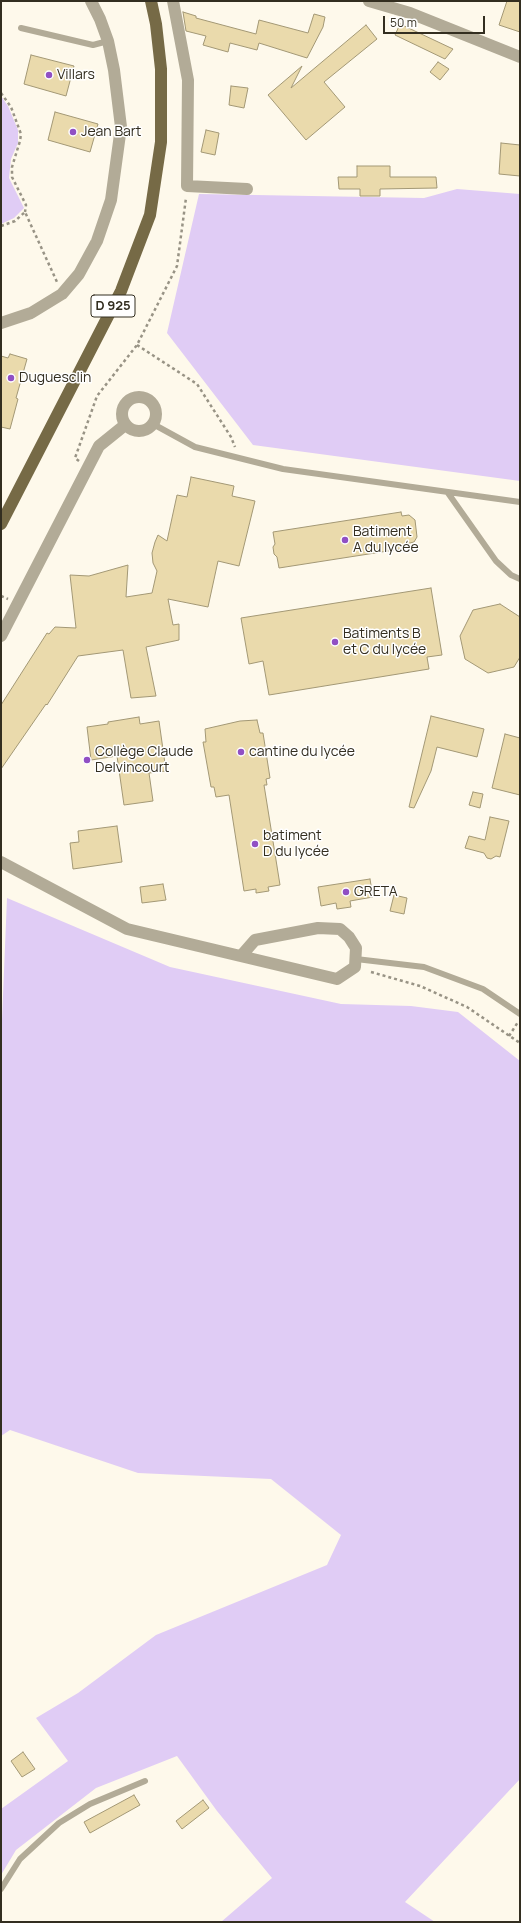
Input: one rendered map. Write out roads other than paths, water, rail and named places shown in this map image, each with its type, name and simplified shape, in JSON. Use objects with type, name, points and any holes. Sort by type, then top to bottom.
[{"type":"main road","name":"D 925","points":[[1,524],[121,291],[150,215],[161,142],[161,69],[151,1]]},
{"type":"street","points":[[1,323],[31,313],[62,294],[79,274],[97,241],[112,200],[121,127],[114,70],[108,40],[91,1]]},
{"type":"street","points":[[173,1],[188,80],[187,186],[247,189]]},
{"type":"street","points":[[369,1],[410,13],[520,57]]},
{"type":"street","points":[[141,397],[147,398],[155,407],[156,418],[153,424],[145,430],[140,431],[129,428],[125,425],[122,414],[126,403],[130,399],[141,397]]},
{"type":"street","points":[[1,636],[99,446],[125,425]]},
{"type":"street","points":[[4,864],[127,929],[337,979],[356,963],[356,948],[350,937],[340,929],[318,928],[256,940],[241,956]]},
{"type":"lane","points":[[21,28],[93,45],[108,40]]},
{"type":"lane","points":[[153,424],[195,447],[283,468],[520,502]]},
{"type":"lane","points":[[448,492],[496,561],[511,574],[520,578]]},
{"type":"lane","points":[[356,963],[424,967],[483,989],[520,1014]]},
{"type":"lane","points":[[1,1889],[20,1859],[59,1823],[90,1804],[145,1781]]},
{"type":"place","name":"Villars","points":[[49,75]]},
{"type":"place","name":"Jean Bart","points":[[73,132]]},
{"type":"place","name":"Duguesclin","points":[[11,378]]},
{"type":"place","name":"Batiment A du lycée","points":[[345,540]]},
{"type":"place","name":"Batiments B et C du lycée","points":[[335,642]]},
{"type":"place","name":"cantine du lycée","points":[[241,752]]},
{"type":"place","name":"Collège Claude Delvincourt","points":[[87,760]]},
{"type":"place","name":"batiment D du lycée","points":[[255,844]]},
{"type":"place","name":"GRETA","points":[[346,892]]}]
